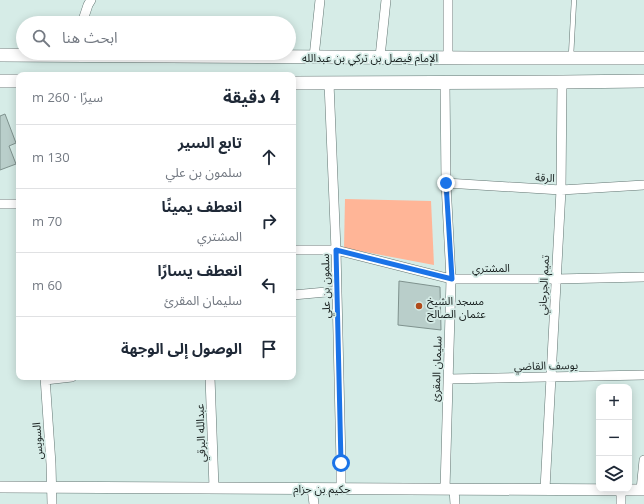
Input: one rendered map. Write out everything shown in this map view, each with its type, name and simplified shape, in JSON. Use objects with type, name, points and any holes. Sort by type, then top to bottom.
[{"type":"main road","name":"الإمام فيصل بن تركي بن عبدالله","points":[[0,55],[16,55]]},
{"type":"main road","name":"الإمام فيصل بن تركي بن عبدالله","points":[[296,57],[644,58]]},
{"type":"main road","points":[[0,81],[16,81]]},
{"type":"main road","points":[[296,83],[644,81]]},
{"type":"street","points":[[314,57],[320,0]]},
{"type":"street","points":[[380,57],[386,0]]},
{"type":"street","points":[[448,0],[448,58]]},
{"type":"street","points":[[84,16],[88,2]]},
{"type":"street","name":"تميم الجرجاني","points":[[545,489],[561,190],[562,82]]},
{"type":"street","name":"سلمون بن علي","points":[[329,83],[336,250],[341,488]]},
{"type":"street","name":"سليمان المقرئ","points":[[445,83],[446,183],[452,279],[448,379],[450,489],[454,504]]},
{"type":"street","name":"الرقة","points":[[446,183],[561,190],[644,186]]},
{"type":"street","points":[[0,204],[16,204]]},
{"type":"street","name":"المشتري","points":[[296,250],[336,250],[452,279],[644,277]]},
{"type":"street","points":[[296,295],[337,291]]},
{"type":"street","name":"يوسف القاضي","points":[[448,379],[644,375]]},
{"type":"street","name":"السويس","points":[[45,380],[51,464],[52,504]]},
{"type":"street","name":"عبدالله البرقي","points":[[210,380],[214,488]]},
{"type":"street","points":[[643,490],[644,460]]},
{"type":"street","name":"حكيم بن حزام","points":[[0,487],[596,489]]},
{"type":"street","points":[[312,488],[314,504]]},
{"type":"street","name":"حكيم بن حزام","points":[[632,490],[643,490]]},
{"type":"street","points":[[621,492],[621,504]]},
{"type":"lane","points":[[570,58],[574,0]]},
{"type":"shaded area","points":[[345,199],[431,201],[434,265],[344,248]]},
{"type":"building","points":[[5,114],[16,143],[9,146],[16,164],[0,170],[0,116]]},
{"type":"building","name":"مسجد الشيخ عثمان الصالح","points":[[399,281],[440,287],[441,330],[398,325]]},
{"type":"place","name":"مسجد الشيخ عثمان الصالح","points":[[419,306]]},
{"type":"route","points":[[341,463],[336,250],[452,279],[446,183]]}]
